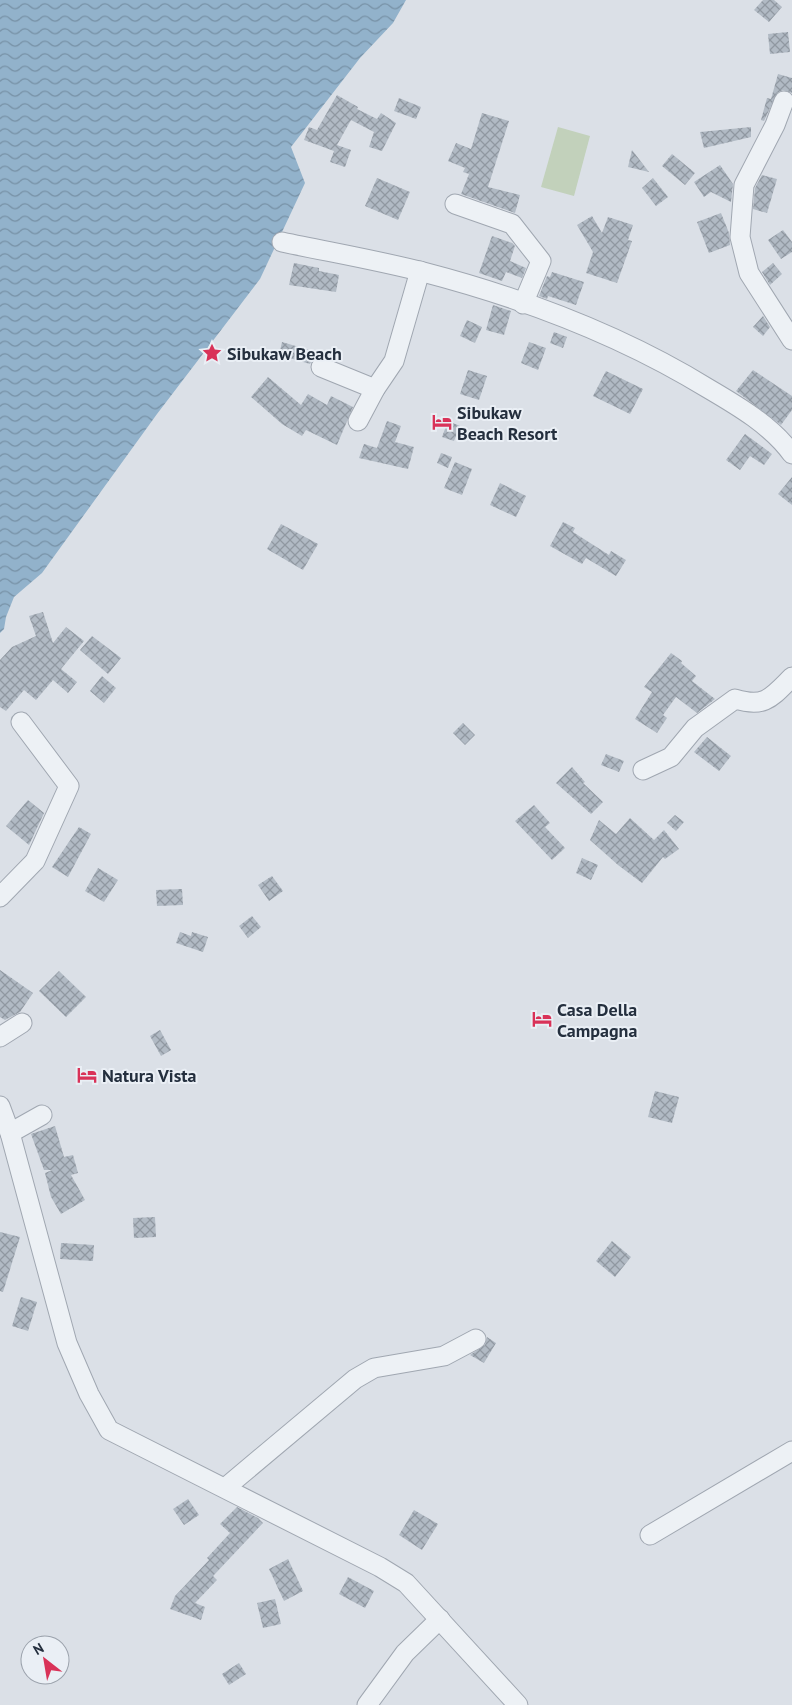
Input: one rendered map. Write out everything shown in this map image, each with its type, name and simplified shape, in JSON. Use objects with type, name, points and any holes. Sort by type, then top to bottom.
[{"type":"street","points":[[784,101],[775,124],[744,185],[740,238],[749,273],[792,340]]},
{"type":"street","points":[[455,204],[512,224],[541,261],[523,304]]},
{"type":"street","points":[[282,242],[420,271],[469,284],[602,332],[672,365],[746,411],[792,454]]},
{"type":"street","points":[[358,421],[375,389],[394,361],[420,271]]},
{"type":"street","points":[[322,367],[375,389]]},
{"type":"street","points":[[643,770],[671,757],[695,728],[734,699],[750,703],[767,701],[792,678]]},
{"type":"street","points":[[0,897],[35,861],[69,786],[21,722]]},
{"type":"street","points":[[0,1037],[22,1023]]},
{"type":"street","points":[[0,1106],[10,1133],[68,1343],[89,1394],[109,1430],[380,1567],[406,1583],[518,1705]]},
{"type":"street","points":[[10,1133],[42,1115]]},
{"type":"street","points":[[225,1488],[355,1379],[374,1368],[444,1356],[476,1339]]},
{"type":"street","points":[[650,1535],[792,1451]]},
{"type":"street","points":[[366,1705],[405,1653],[440,1619]]},
{"type":"green space","points":[[558,127],[590,136],[574,196],[541,187]]},
{"type":"water","points":[[0,0],[406,0],[393,23],[360,58],[291,147],[305,183],[260,279],[157,414],[42,573],[14,597],[6,617],[4,629],[0,633]]},
{"type":"building","points":[[763,0],[774,0],[782,7],[769,22],[754,10]]},
{"type":"building","points":[[788,32],[790,52],[770,54],[768,34]]},
{"type":"building","points":[[778,74],[792,78],[792,93],[783,90],[777,93],[764,121],[761,120],[767,98],[771,99]]},
{"type":"building","points":[[337,95],[358,107],[357,109],[377,119],[381,113],[396,123],[382,151],[369,147],[374,132],[351,120],[337,145],[351,150],[345,167],[330,162],[334,151],[304,140],[309,127],[317,130]]},
{"type":"building","points":[[399,98],[421,107],[416,119],[394,111]]},
{"type":"building","points":[[482,113],[509,121],[488,187],[520,195],[515,213],[461,194],[469,174],[463,172],[465,168],[448,161],[456,143],[471,149]]},
{"type":"building","points":[[751,127],[751,137],[704,148],[700,132]]},
{"type":"building","points":[[632,150],[649,172],[628,167]]},
{"type":"building","points":[[672,154],[695,173],[685,185],[662,166]]},
{"type":"building","points":[[720,165],[733,184],[731,202],[711,192],[704,197],[694,182]]},
{"type":"building","points":[[762,175],[777,179],[767,213],[753,209],[755,188]]},
{"type":"building","points":[[377,178],[410,192],[398,220],[365,206]]},
{"type":"building","points":[[653,178],[668,197],[656,206],[642,188]]},
{"type":"building","points":[[721,213],[729,233],[730,245],[709,253],[697,222]]},
{"type":"building","points":[[592,216],[602,233],[608,217],[633,225],[628,240],[632,241],[617,283],[586,273],[593,252],[577,225]]},
{"type":"building","points":[[783,230],[792,242],[792,252],[781,259],[768,240]]},
{"type":"building","points":[[492,236],[512,243],[515,246],[510,261],[526,268],[522,278],[506,272],[502,281],[479,273]]},
{"type":"building","points":[[294,263],[319,268],[319,271],[339,275],[336,292],[289,285]]},
{"type":"building","points":[[773,263],[782,274],[770,285],[762,272]]},
{"type":"building","points":[[552,272],[584,282],[576,305],[548,296],[547,299],[539,296],[547,276],[550,277]]},
{"type":"building","points":[[493,305],[511,311],[504,335],[486,330]]},
{"type":"building","points":[[763,316],[770,327],[763,336],[753,327]]},
{"type":"building","points":[[467,320],[482,327],[475,343],[460,336]]},
{"type":"building","points":[[554,332],[567,337],[563,348],[550,343]]},
{"type":"building","points":[[282,342],[316,352],[310,364],[279,355]]},
{"type":"building","points":[[529,342],[546,348],[538,370],[521,363]]},
{"type":"building","points":[[468,370],[487,376],[479,400],[460,394]]},
{"type":"building","points":[[753,370],[792,396],[792,410],[781,425],[736,391]]},
{"type":"building","points":[[606,371],[643,389],[630,414],[593,396]]},
{"type":"building","points":[[268,377],[301,405],[308,394],[327,405],[331,396],[353,407],[337,445],[306,430],[302,436],[282,424],[251,397]]},
{"type":"building","points":[[387,421],[401,426],[395,442],[414,447],[408,469],[359,458],[364,444],[377,448]]},
{"type":"building","points":[[448,421],[460,426],[454,441],[442,437]]},
{"type":"building","points":[[745,434],[772,454],[764,465],[750,456],[740,470],[726,460]]},
{"type":"building","points":[[441,453],[452,457],[448,468],[437,463]]},
{"type":"building","points":[[455,462],[472,469],[462,495],[444,488]]},
{"type":"building","points":[[792,477],[792,505],[778,494]]},
{"type":"building","points":[[500,483],[526,496],[516,517],[490,505]]},
{"type":"building","points":[[563,522],[575,528],[573,532],[609,555],[611,551],[626,560],[616,576],[586,558],[582,564],[550,546]]},
{"type":"building","points":[[281,524],[318,544],[303,570],[267,549]]},
{"type":"building","points":[[43,612],[53,643],[66,627],[84,641],[61,669],[77,682],[68,693],[53,680],[36,700],[24,690],[6,711],[0,707],[0,660],[12,647],[36,636],[29,616]]},
{"type":"building","points":[[92,636],[121,658],[108,674],[80,650]]},
{"type":"building","points":[[671,653],[682,661],[681,663],[696,676],[692,681],[715,699],[697,713],[676,697],[663,715],[667,718],[657,733],[635,719],[652,692],[644,687]]},
{"type":"building","points":[[102,676],[116,688],[104,703],[90,691]]},
{"type":"building","points":[[463,723],[475,735],[465,745],[453,733]]},
{"type":"building","points":[[707,737],[731,756],[719,771],[694,752]]},
{"type":"building","points":[[606,754],[624,761],[619,772],[601,765]]},
{"type":"building","points":[[572,767],[585,782],[583,783],[603,802],[591,814],[556,783]]},
{"type":"building","points":[[28,800],[44,813],[29,845],[6,826]]},
{"type":"building","points":[[534,805],[550,823],[545,827],[565,848],[552,860],[515,821]]},
{"type":"building","points":[[675,815],[684,822],[676,831],[667,823]]},
{"type":"building","points":[[630,818],[654,840],[664,830],[679,849],[665,859],[663,857],[642,883],[590,840],[599,820],[616,834]]},
{"type":"building","points":[[79,827],[91,834],[68,877],[52,867]]},
{"type":"building","points":[[582,858],[598,865],[591,880],[576,873]]},
{"type":"building","points":[[98,868],[118,880],[104,902],[85,891]]},
{"type":"building","points":[[272,876],[283,891],[269,901],[258,885]]},
{"type":"building","points":[[182,889],[183,905],[157,906],[156,890]]},
{"type":"building","points":[[252,916],[261,927],[248,938],[239,926]]},
{"type":"building","points":[[180,932],[191,936],[192,932],[208,937],[203,952],[176,943]]},
{"type":"building","points":[[0,970],[33,993],[20,1012],[5,1020],[0,1017]]},
{"type":"building","points":[[59,971],[86,997],[66,1017],[39,991]]},
{"type":"building","points":[[160,1030],[171,1050],[161,1056],[150,1036]]},
{"type":"building","points":[[655,1091],[679,1097],[672,1123],[648,1117]]},
{"type":"building","points":[[55,1126],[64,1157],[73,1155],[78,1173],[71,1175],[85,1200],[61,1214],[51,1197],[45,1173],[52,1170],[44,1170],[31,1134]]},
{"type":"building","points":[[155,1217],[156,1237],[134,1238],[133,1218]]},
{"type":"building","points":[[0,1232],[20,1237],[3,1292],[0,1291]]},
{"type":"building","points":[[612,1241],[631,1257],[615,1277],[596,1261]]},
{"type":"building","points":[[61,1243],[94,1245],[93,1261],[60,1259]]},
{"type":"building","points":[[21,1297],[37,1302],[28,1331],[12,1326]]},
{"type":"building","points":[[487,1337],[496,1343],[484,1363],[470,1355],[485,1345]]},
{"type":"building","points":[[188,1499],[199,1515],[184,1525],[173,1509]]},
{"type":"building","points":[[237,1507],[258,1518],[263,1523],[213,1576],[217,1580],[195,1603],[205,1607],[201,1620],[170,1609],[175,1596],[209,1560],[207,1558],[230,1533],[220,1524]]},
{"type":"building","points":[[414,1510],[438,1524],[422,1550],[399,1535]]},
{"type":"building","points":[[288,1559],[303,1591],[284,1601],[269,1569]]},
{"type":"building","points":[[348,1577],[374,1591],[365,1608],[339,1594]]},
{"type":"building","points":[[275,1599],[281,1624],[263,1628],[257,1603]]},
{"type":"building","points":[[239,1663],[246,1674],[229,1685],[222,1674]]},
{"type":"place","name":"Sibukaw Beach","points":[[212,353]]},
{"type":"place","name":"Sibukaw Beach Resort","points":[[442,422]]},
{"type":"place","name":"Casa Della Campagna","points":[[542,1019]]},
{"type":"place","name":"Natura Vista","points":[[87,1075]]}]
